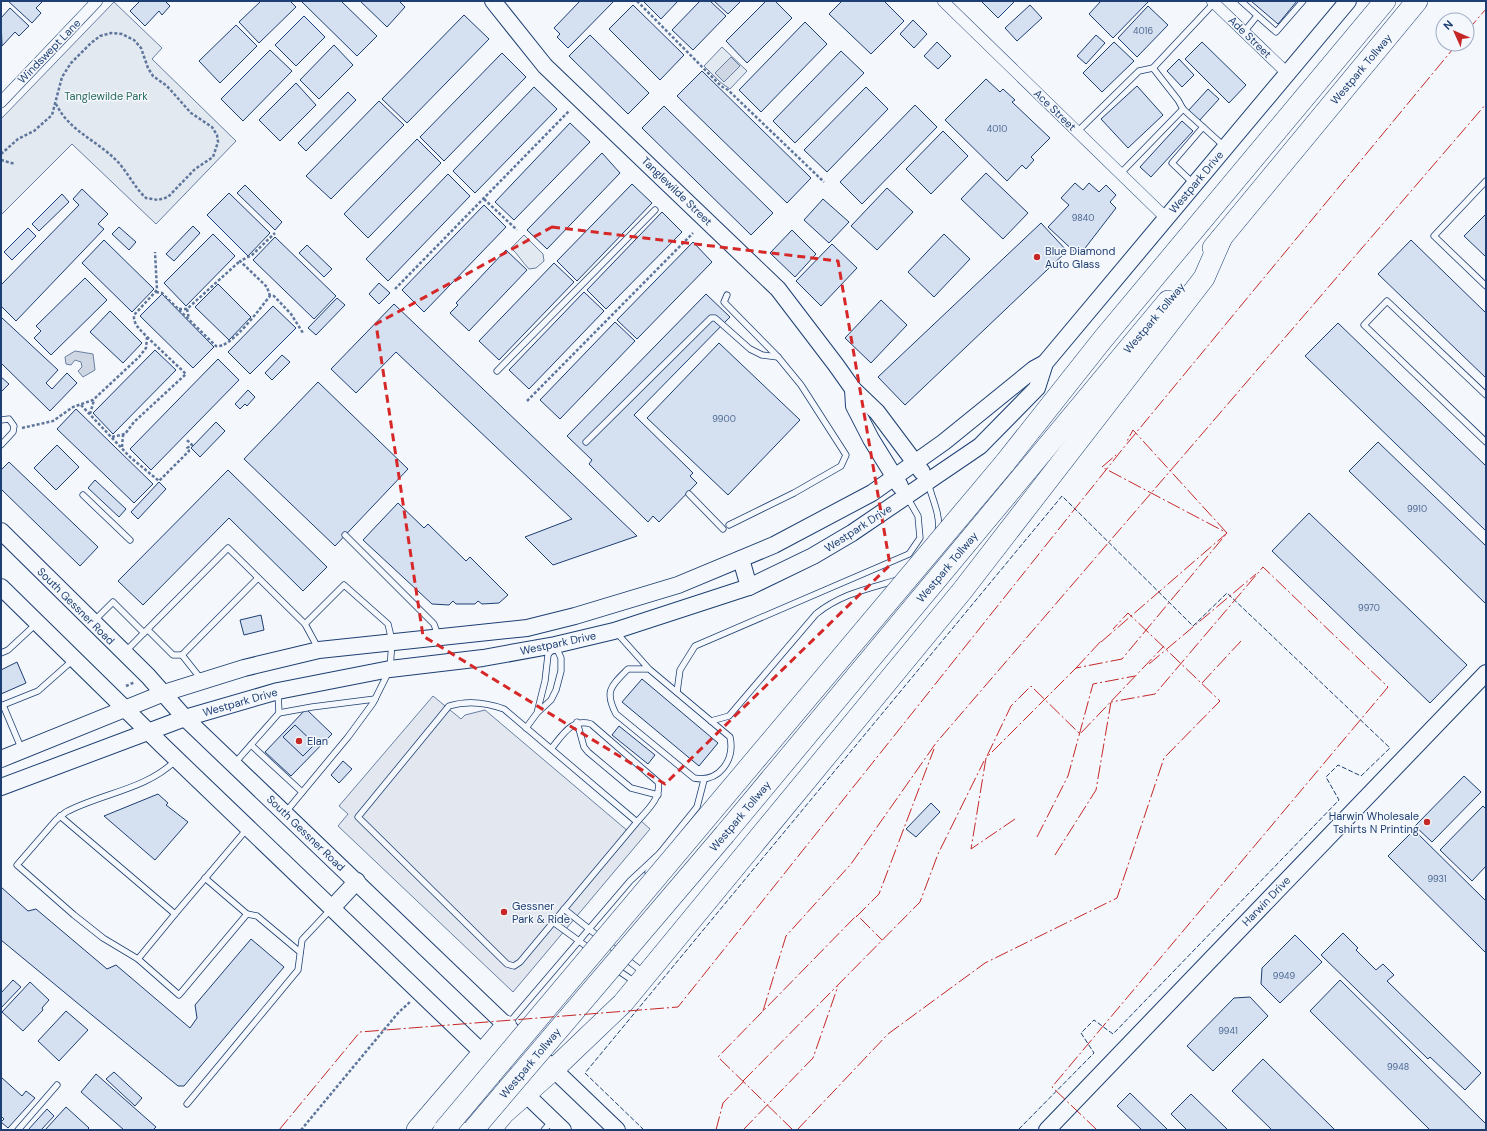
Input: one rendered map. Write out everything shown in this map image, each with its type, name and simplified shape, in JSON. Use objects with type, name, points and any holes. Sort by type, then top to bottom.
[{"type":"highway","name":"Westpark Tollway","points":[[444,1130],[1004,464],[1108,333],[1385,1]]},
{"type":"highway","name":"Westpark Tollway","points":[[473,1130],[725,834],[1417,1]]},
{"type":"highway","points":[[490,1130],[504,1113],[554,1069],[623,1003],[967,584],[1204,278],[1222,237]]},
{"type":"highway","points":[[417,1130],[506,1026]]},
{"type":"main road","name":"Tanglewilde Street","points":[[493,1],[545,66],[778,289],[816,337],[852,389],[877,412],[916,463],[927,482]]},
{"type":"main road","name":"Westpark Drive","points":[[1,759],[164,693],[244,668],[319,650],[438,636],[527,628],[551,622],[678,585],[774,545],[823,520],[895,478],[972,420],[1034,369],[1045,363],[1348,1]]},
{"type":"main road","name":"Westpark Drive","points":[[1,787],[185,718],[278,691],[390,669],[483,658],[555,645],[614,631],[749,587],[818,553],[852,533],[980,446],[1037,388],[1045,363]]},
{"type":"main road","name":"Tanglewilde Street","points":[[852,389],[854,406],[871,439],[906,496]]},
{"type":"main road","name":"South Gessner Road","points":[[1,531],[164,693],[185,718],[357,881],[506,1026],[554,1069],[617,1130]]},
{"type":"main road","points":[[741,559],[749,587]]},
{"type":"main road","points":[[1,587],[248,828],[483,1053],[527,1093],[553,1127]]},
{"type":"main road","points":[[551,622],[555,645]]},
{"type":"main road","name":"Harwin Drive","points":[[1047,1130],[1486,673]]},
{"type":"main road","points":[[332,908],[357,881]]},
{"type":"street","name":"Windswept Lane","points":[[1,102],[97,1]]},
{"type":"street","name":"Ace Street","points":[[943,1],[1166,218]]},
{"type":"street","name":"Ade Street","points":[[1213,2],[1288,74]]},
{"type":"lane","points":[[1241,1],[1276,32],[1303,1]]},
{"type":"lane","points":[[1077,132],[1139,71],[1153,68],[1213,2]]},
{"type":"lane","points":[[1244,32],[1257,16]]},
{"type":"lane","points":[[1153,68],[1178,100],[1183,109],[1225,148]]},
{"type":"lane","points":[[1120,174],[1183,109]]},
{"type":"lane","points":[[1194,184],[1172,163],[1203,127]]},
{"type":"lane","points":[[1486,182],[1434,236],[1486,286]]},
{"type":"lane","points":[[498,371],[655,210]]},
{"type":"lane","points":[[727,295],[724,302],[778,357],[801,384],[846,455],[841,466],[794,493],[729,526]]},
{"type":"lane","points":[[1486,395],[1387,301],[1364,325],[1486,442]]},
{"type":"lane","points":[[586,442],[711,318],[715,318],[750,349],[762,355],[778,357]]},
{"type":"lane","points":[[1,420],[9,419],[14,426],[14,430],[1,445]]},
{"type":"lane","points":[[711,721],[728,716],[734,711],[816,614],[827,605],[841,597],[899,580],[922,564],[936,542],[939,526],[927,482]]},
{"type":"lane","points":[[689,494],[723,529]]},
{"type":"lane","points":[[83,495],[130,540]]},
{"type":"lane","points":[[677,692],[680,670],[695,646],[909,554],[920,538],[918,516],[906,496]]},
{"type":"lane","points":[[344,536],[434,624],[438,636]]},
{"type":"lane","points":[[124,653],[228,548],[305,624],[319,650]]},
{"type":"lane","points":[[93,623],[113,602],[173,655],[182,655],[258,578]]},
{"type":"lane","points":[[285,813],[348,737],[375,699],[390,669],[392,641],[388,624],[344,585],[305,624]]},
{"type":"lane","points":[[1,653],[8,650],[37,622]]},
{"type":"lane","points":[[614,631],[649,669],[730,737],[732,747],[730,758],[715,776],[704,780],[694,778],[616,714],[610,702],[610,691],[618,679],[628,669],[649,669]]},
{"type":"lane","points":[[537,713],[545,681],[548,655],[555,645]]},
{"type":"lane","points":[[526,728],[537,713],[551,700],[556,690],[561,671],[561,658],[555,645]]},
{"type":"lane","points":[[182,655],[202,681]]},
{"type":"lane","points":[[22,750],[3,705],[38,691],[75,658]]},
{"type":"lane","points":[[278,691],[279,713]]},
{"type":"lane","points":[[234,764],[279,713],[375,699]]},
{"type":"lane","points":[[551,749],[572,725],[577,722],[591,724],[658,782],[658,795],[637,822],[520,962],[514,966],[507,964],[358,817],[449,706],[472,702],[504,709],[526,728],[637,822]]},
{"type":"lane","points":[[577,722],[584,747],[588,752],[631,788],[658,795]]},
{"type":"lane","points":[[251,745],[302,792]]},
{"type":"lane","points":[[177,759],[159,774],[143,783],[73,808],[60,816],[17,865],[103,938],[138,959],[179,995],[247,914]]},
{"type":"lane","points":[[506,1026],[630,881],[660,853],[697,807],[704,780]]},
{"type":"lane","points":[[60,816],[174,914]]},
{"type":"lane","points":[[138,959],[174,914],[248,828]]},
{"type":"lane","points":[[646,877],[660,853]]},
{"type":"lane","points":[[205,878],[247,914],[257,916],[300,952]]},
{"type":"lane","points":[[605,941],[603,935],[606,928],[638,889]]},
{"type":"lane","points":[[186,1104],[298,970],[302,940],[332,908]]},
{"type":"lane","points":[[564,909],[605,941],[642,980]]},
{"type":"lane","points":[[553,922],[596,954]]},
{"type":"lane","points":[[608,963],[642,980]]},
{"type":"lane","points":[[18,1130],[57,1086]]},
{"type":"path","points":[[637,1],[721,86],[728,90],[824,182]]},
{"type":"path","points":[[1,154],[18,139],[34,131],[45,123],[52,115],[62,77],[71,63],[100,36],[111,33],[122,34],[134,40],[141,48],[153,76],[167,86],[191,113],[212,127],[217,134],[217,149],[213,157],[195,169],[168,197],[158,200],[146,198],[119,163],[106,150],[70,125],[62,116],[56,104]]},
{"type":"path","points":[[395,289],[569,111]]},
{"type":"path","points":[[1,160],[15,164]]},
{"type":"path","points":[[484,199],[517,230]]},
{"type":"path","points":[[179,309],[187,309],[240,261],[252,255],[275,233]]},
{"type":"path","points":[[527,401],[693,233]]},
{"type":"path","points":[[112,437],[123,434],[186,374],[134,323],[134,316],[156,292],[157,265],[155,252]]},
{"type":"path","points":[[240,261],[267,287],[270,296]]},
{"type":"path","points":[[156,292],[162,293],[216,346],[220,347],[237,334],[270,296]]},
{"type":"path","points":[[270,296],[276,297],[291,314],[303,333]]},
{"type":"path","points":[[187,309],[189,319]]},
{"type":"path","points":[[14,430],[53,421],[73,407],[95,398],[139,357],[146,348],[147,337]]},
{"type":"path","points":[[90,415],[95,398]]},
{"type":"path","points":[[81,405],[130,457],[159,481],[189,451],[188,448],[192,445],[187,440]]},
{"type":"path","points":[[122,448],[123,434]]},
{"type":"path","points":[[126,686],[136,682]]},
{"type":"path","points":[[301,1130],[398,1013],[421,992]]},
{"type":"highlighted area","points":[[552,227],[838,261],[890,565],[665,784],[423,636],[376,324]]},
{"type":"green space","name":"Tanglewilde Park","points":[[114,2],[162,48],[152,59],[236,141],[156,224],[72,144],[1,215],[1,119]]},
{"type":"green space","points":[[722,47],[747,71],[730,89],[720,82],[704,66]]},
{"type":"green space","points":[[524,235],[543,254],[544,261],[536,268],[529,269],[511,248]]},
{"type":"shaded area","points":[[731,57],[740,66],[724,82],[715,73]]},
{"type":"shaded area","points":[[75,351],[93,354],[95,370],[83,377],[78,371],[82,367],[81,362],[75,360],[71,365],[66,364],[65,357]]},
{"type":"shaded area","name":"Gessner Park & Ride","points":[[433,696],[461,719],[465,715],[485,710],[629,832],[640,820],[650,829],[513,992],[338,826],[348,814],[339,806]]},
{"type":"building","points":[[8,1],[43,1],[36,8],[41,13],[32,23]]},
{"type":"building","points":[[140,1],[165,1],[170,6],[162,15],[159,11],[145,26],[130,11]]},
{"type":"building","points":[[261,1],[290,1],[296,7],[259,43],[239,22]]},
{"type":"building","points":[[301,1],[341,1],[377,36],[357,56]]},
{"type":"building","points":[[360,1],[399,1],[405,7],[387,27]]},
{"type":"building","points":[[580,1],[614,1],[568,48],[557,37],[560,34],[554,28]]},
{"type":"building","points":[[643,1],[678,1],[661,19]]},
{"type":"building","points":[[700,1],[710,1],[726,16],[693,50],[672,30]]},
{"type":"building","points":[[714,1],[741,1],[728,14]]},
{"type":"building","points":[[766,1],[775,1],[792,18],[747,63],[726,41]]},
{"type":"building","points":[[842,1],[884,1],[904,21],[871,54],[829,14]]},
{"type":"building","points":[[981,1],[1015,1],[998,18]]},
{"type":"building","points":[[1101,1],[1149,1],[1113,38],[1089,14]]},
{"type":"building","points":[[1251,1],[1297,1],[1278,24]]},
{"type":"building","points":[[633,5],[684,55],[660,80],[609,29]]},
{"type":"building","points":[[1030,5],[1042,18],[1017,41],[1005,28]]},
{"type":"building","points":[[1148,6],[1168,25],[1137,57],[1118,38]]},
{"type":"building","points":[[10,8],[29,26],[19,36],[15,32],[2,46],[1,18]]},
{"type":"building","points":[[464,15],[489,39],[407,123],[382,99]]},
{"type":"building","points":[[304,16],[325,37],[296,66],[275,45]]},
{"type":"building","points":[[913,20],[927,34],[914,48],[900,34]]},
{"type":"building","points":[[805,22],[827,44],[761,112],[739,90]]},
{"type":"building","points":[[236,25],[257,46],[220,83],[199,61]]},
{"type":"building","points":[[590,35],[649,93],[628,114],[569,56]]},
{"type":"building","points":[[1096,35],[1105,43],[1086,64],[1077,56]]},
{"type":"building","points":[[937,42],[951,56],[938,69],[924,56]]},
{"type":"building","points":[[1114,42],[1134,61],[1102,92],[1083,73]]},
{"type":"building","points":[[1202,42],[1246,85],[1229,103],[1185,59]]},
{"type":"building","points":[[334,45],[353,65],[319,99],[300,80]]},
{"type":"building","points":[[270,50],[292,71],[243,121],[221,99]]},
{"type":"building","points":[[841,51],[864,73],[795,143],[773,121]]},
{"type":"building","points":[[502,53],[526,77],[444,161],[420,137]]},
{"type":"building","points":[[1179,59],[1194,75],[1182,87],[1167,71]]},
{"type":"building","points":[[702,71],[811,178],[787,203],[677,96]]},
{"type":"building","points":[[986,79],[1000,92],[1003,89],[1015,100],[1012,102],[1050,138],[1031,157],[1034,160],[1026,169],[1022,165],[1007,181],[945,120]]},
{"type":"building","points":[[296,83],[316,105],[280,141],[259,120]]},
{"type":"building","points":[[1137,86],[1163,115],[1128,148],[1101,119]]},
{"type":"building","points":[[534,87],[557,109],[475,193],[453,171]]},
{"type":"building","points":[[866,87],[888,109],[827,172],[804,150]]},
{"type":"building","points":[[1208,89],[1219,99],[1199,121],[1188,111]]},
{"type":"building","points":[[348,92],[356,100],[306,151],[298,143]]},
{"type":"building","points":[[379,101],[404,125],[331,199],[306,176]]},
{"type":"building","points":[[915,105],[937,127],[862,204],[840,182]]},
{"type":"building","points":[[664,106],[773,213],[751,235],[642,128]]},
{"type":"building","points":[[1182,121],[1193,131],[1151,177],[1140,167]]},
{"type":"building","points":[[570,123],[590,142],[514,220],[495,202]]},
{"type":"building","points":[[943,131],[968,156],[931,194],[906,169]]},
{"type":"building","points":[[417,139],[441,163],[368,238],[344,214]]},
{"type":"building","points":[[602,153],[620,173],[547,249],[527,230]]},
{"type":"building","points":[[986,173],[1028,213],[1003,239],[961,199]]},
{"type":"building","points":[[448,174],[470,196],[388,281],[366,259]]},
{"type":"building","points":[[1075,183],[1083,190],[1089,183],[1099,192],[1106,185],[1116,195],[1110,202],[1116,208],[1079,256],[1048,227],[1069,205],[1061,198]]},
{"type":"building","points":[[632,184],[652,203],[577,281],[557,261]]},
{"type":"building","points":[[245,185],[282,222],[275,230],[237,193]]},
{"type":"building","points":[[887,188],[913,212],[877,250],[851,226]]},
{"type":"building","points":[[82,189],[108,214],[98,224],[104,229],[16,321],[1,306],[1,285],[79,205],[73,199]]},
{"type":"building","points":[[229,193],[270,233],[248,256],[207,215]]},
{"type":"building","points":[[62,194],[69,202],[39,231],[32,224]]},
{"type":"building","points":[[823,199],[849,222],[829,243],[804,220]]},
{"type":"building","points":[[484,205],[506,227],[424,312],[402,290]]},
{"type":"building","points":[[662,212],[682,232],[606,309],[587,290]]},
{"type":"building","points":[[1486,214],[1486,257],[1464,236]]},
{"type":"building","points":[[1041,223],[1067,251],[905,405],[878,377]]},
{"type":"building","points":[[193,226],[200,233],[174,261],[166,254]]},
{"type":"building","points":[[119,227],[136,242],[129,250],[112,234]]},
{"type":"building","points":[[28,228],[36,236],[12,260],[4,252]]},
{"type":"building","points":[[792,230],[816,254],[795,277],[770,253]]},
{"type":"building","points":[[213,234],[235,256],[186,306],[164,283]]},
{"type":"building","points":[[944,234],[970,259],[934,297],[908,272]]},
{"type":"building","points":[[275,237],[336,296],[314,319],[253,260]]},
{"type":"building","points":[[104,240],[154,289],[132,312],[82,263]]},
{"type":"building","points":[[1411,240],[1486,313],[1486,378],[1378,274]]},
{"type":"building","points":[[693,242],[712,262],[637,339],[617,320]]},
{"type":"building","points":[[832,244],[857,268],[821,306],[796,281]]},
{"type":"building","points":[[307,245],[332,269],[324,277],[299,253]]},
{"type":"building","points":[[506,250],[527,270],[469,331],[450,313],[458,305],[456,303]]},
{"type":"building","points":[[554,263],[574,282],[499,360],[479,341]]},
{"type":"building","points":[[85,278],[107,300],[51,355],[34,338],[41,331],[36,326]]},
{"type":"building","points":[[379,283],[390,293],[379,304],[369,294]]},
{"type":"building","points":[[218,284],[251,317],[229,340],[195,307]]},
{"type":"building","points":[[584,292],[604,311],[529,389],[509,370]]},
{"type":"building","points":[[162,294],[214,347],[193,368],[140,316]]},
{"type":"building","points":[[706,294],[730,317],[634,415],[693,473],[690,476],[697,483],[659,522],[653,516],[648,522],[589,464],[592,460],[567,436]]},
{"type":"building","points":[[337,298],[345,305],[316,335],[308,328]]},
{"type":"building","points":[[881,300],[907,325],[871,363],[845,338]]},
{"type":"building","points":[[394,304],[637,536],[553,565],[525,537],[572,519],[396,352],[356,393],[331,369]]},
{"type":"building","points":[[273,306],[296,328],[250,374],[228,352]]},
{"type":"building","points":[[110,311],[142,343],[123,363],[90,332]]},
{"type":"building","points":[[1,317],[58,370],[46,383],[52,389],[67,373],[77,383],[50,411],[1,363]]},
{"type":"building","points":[[615,322],[635,341],[560,419],[540,400]]},
{"type":"building","points":[[1338,323],[1486,466],[1486,531],[1305,356]]},
{"type":"building","points":[[719,343],[800,420],[728,495],[647,418]]},
{"type":"building","points":[[155,350],[176,370],[113,434],[93,413]]},
{"type":"building","points":[[282,355],[290,362],[272,380],[265,373]]},
{"type":"building","points":[[218,359],[239,380],[151,470],[130,449]]},
{"type":"building","points":[[1,377],[9,384],[1,392]]},
{"type":"building","points":[[318,382],[408,469],[335,546],[244,459]]},
{"type":"building","points":[[248,390],[255,397],[247,406],[245,404],[240,409],[235,404]]},
{"type":"building","points":[[76,409],[153,484],[134,503],[57,429]]},
{"type":"building","points":[[216,422],[225,431],[200,457],[191,448]]},
{"type":"building","points":[[1378,442],[1486,546],[1486,604],[1349,471]]},
{"type":"building","points":[[57,445],[79,467],[56,490],[34,468]]},
{"type":"building","points":[[9,462],[98,547],[80,566],[1,489],[1,470]]},
{"type":"building","points":[[228,470],[327,567],[303,591],[229,518],[143,605],[118,581]]},
{"type":"building","points":[[95,480],[126,509],[119,517],[88,488]]},
{"type":"building","points":[[159,482],[166,489],[138,519],[131,512]]},
{"type":"building","points":[[398,503],[424,528],[428,524],[466,561],[470,557],[508,595],[499,603],[482,604],[478,601],[475,604],[456,604],[453,601],[449,605],[432,604],[363,540]]},
{"type":"building","points":[[1309,513],[1467,665],[1430,703],[1272,551]]},
{"type":"building","points":[[261,615],[264,630],[244,635],[240,620]]},
{"type":"building","points":[[17,662],[26,683],[1,694],[1,670]]},
{"type":"building","points":[[642,679],[718,743],[699,766],[622,702]]},
{"type":"building","name":"Elan","points":[[306,709],[332,734],[291,776],[265,752]]},
{"type":"building","name":"Elan","points":[[295,725],[315,744],[303,756],[283,737]]},
{"type":"building","points":[[619,726],[655,755],[648,764],[612,735]]},
{"type":"building","points":[[343,761],[352,769],[339,783],[331,775]]},
{"type":"building","points":[[1464,776],[1481,792],[1432,842],[1415,826]]},
{"type":"building","points":[[158,794],[168,803],[166,805],[188,822],[155,860],[104,816]]},
{"type":"building","points":[[931,803],[940,812],[916,837],[906,829]]},
{"type":"building","points":[[1483,806],[1486,809],[1486,866],[1472,881],[1440,850]]},
{"type":"building","points":[[1414,830],[1486,901],[1486,953],[1388,856]]},
{"type":"building","points":[[1,887],[28,911],[36,909],[107,969],[116,965],[190,1028],[197,1018],[195,1005],[251,939],[284,967],[184,1086],[178,1086],[1,940]]},
{"type":"building","points":[[1343,933],[1358,948],[1356,950],[1376,970],[1383,964],[1394,975],[1387,981],[1481,1073],[1465,1090],[1430,1057],[1428,1059],[1321,955]]},
{"type":"building","points":[[1295,935],[1322,962],[1280,1003],[1261,984],[1262,968]]},
{"type":"building","points":[[13,980],[21,987],[1,1008],[1,993]]},
{"type":"building","points":[[1340,980],[1486,1124],[1486,1130],[1430,1130],[1310,1011]]},
{"type":"building","points":[[30,982],[49,1000],[42,1008],[43,1010],[23,1031],[2,1012]]},
{"type":"building","points":[[1250,997],[1268,1016],[1213,1071],[1187,1046],[1234,998]]},
{"type":"building","points":[[66,1011],[88,1030],[59,1061],[38,1041]]},
{"type":"building","points":[[1263,1059],[1335,1130],[1272,1130],[1232,1091]]},
{"type":"building","points":[[114,1072],[142,1098],[135,1106],[106,1079]]},
{"type":"building","points":[[96,1074],[156,1127],[153,1130],[124,1130],[81,1092]]},
{"type":"building","points":[[1,1077],[22,1096],[26,1091],[35,1098],[8,1128],[1,1122],[4,1119],[1,1116]]},
{"type":"building","points":[[1130,1093],[1168,1130],[1142,1130],[1117,1106]]},
{"type":"building","points":[[1191,1094],[1228,1130],[1187,1130],[1171,1114]]},
{"type":"building","points":[[66,1107],[89,1128],[87,1130],[45,1130]]},
{"type":"building","points":[[47,1109],[54,1116],[41,1130],[28,1130]]},
{"type":"fence","points":[[644,1130],[585,1073],[1062,496],[1193,626],[1227,593],[1390,748],[1361,776],[1338,765],[1326,777],[1339,800],[1113,1034],[1094,1020],[1081,1033],[1094,1053],[1018,1130]]},
{"type":"power","points":[[1475,22],[1486,9]]},
{"type":"power","points":[[279,1130],[360,1032],[678,1007],[1121,451],[1450,52]]},
{"type":"power","points":[[763,1011],[786,936],[851,864],[936,743],[1486,104]]},
{"type":"power","points":[[1015,819],[971,849],[986,758],[1076,668],[1122,659],[1227,533],[1133,430],[1126,443]]},
{"type":"power","points":[[1101,642],[1227,533],[1102,467],[1116,455]]},
{"type":"power","points":[[1055,855],[1096,790],[1111,702],[1155,694],[1263,567]]},
{"type":"power","points":[[1097,1130],[1052,1087],[1388,687],[1263,567]]},
{"type":"power","points":[[1149,664],[1256,574]]},
{"type":"power","points":[[797,1130],[888,1034],[985,963],[1117,898],[1164,758],[1220,701],[1128,613],[1113,629]]},
{"type":"power","points":[[1076,668],[1102,640]]},
{"type":"power","points":[[1202,683],[1241,641]]},
{"type":"power","points":[[987,756],[1011,706],[1031,686],[1080,734],[1164,646]]},
{"type":"power","points":[[1037,837],[1068,776],[1093,684],[1135,676]]},
{"type":"power","points":[[856,917],[879,894],[934,749]]},
{"type":"power","points":[[743,1081],[920,902],[938,854],[984,761]]},
{"type":"power","points":[[793,1130],[718,1057],[857,915],[882,940]]},
{"type":"power","points":[[743,1130],[813,1058],[838,986]]},
{"type":"power","points":[[716,1130],[723,1103],[744,1081]]},
{"type":"place","name":"Blue Diamond Auto Glass","points":[[1037,257]]},
{"type":"place","name":"Elan","points":[[299,741]]},
{"type":"place","name":"Harwin Wholesale Tshirts N Printing","points":[[1427,822]]},
{"type":"place","name":"Gessner Park & Ride","points":[[504,912]]}]
